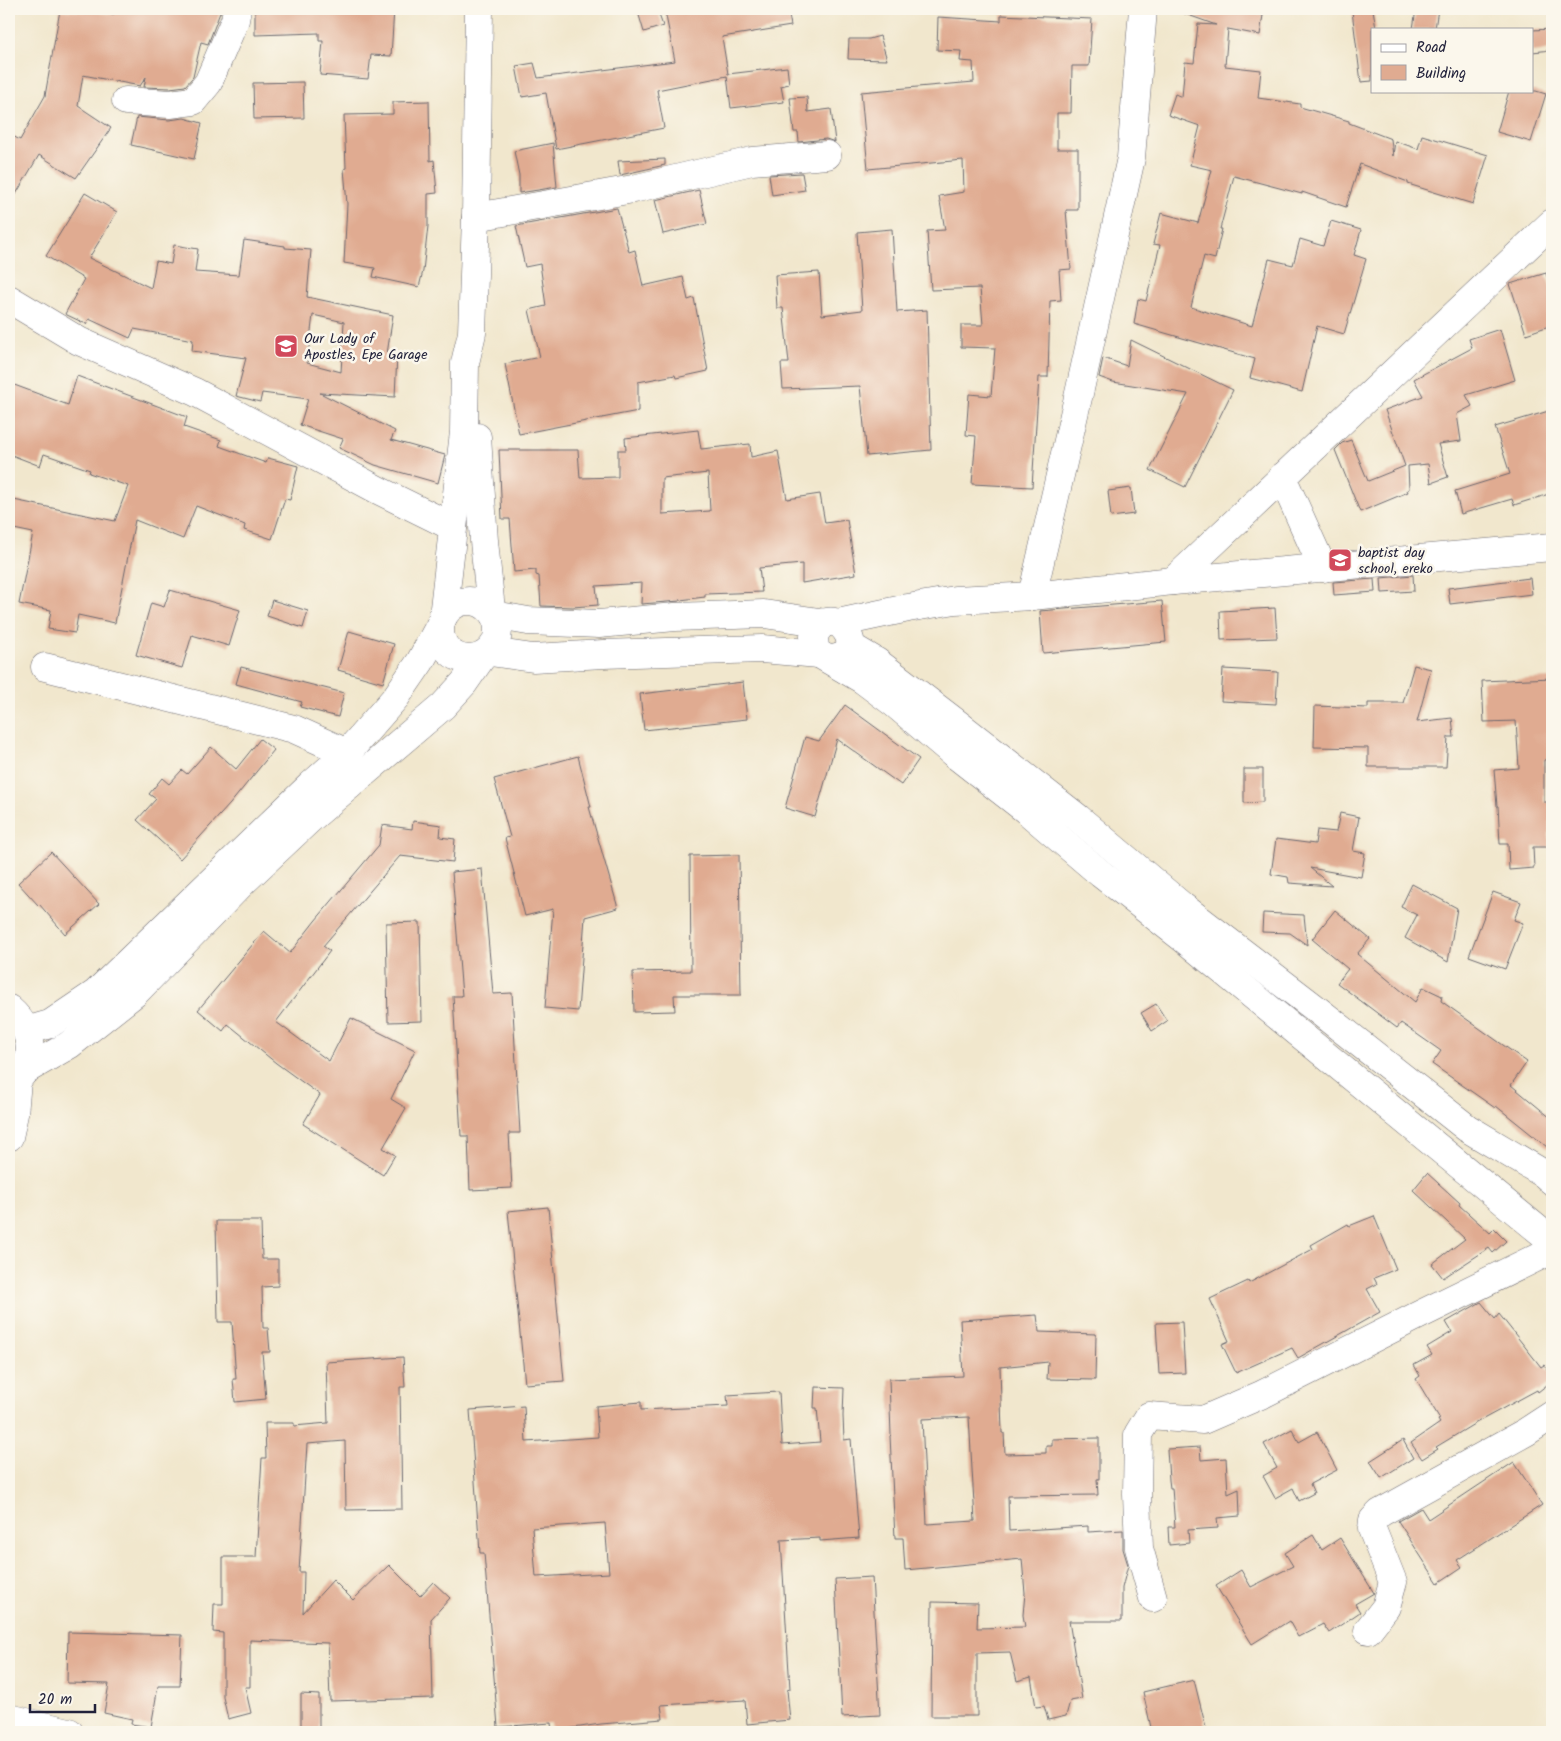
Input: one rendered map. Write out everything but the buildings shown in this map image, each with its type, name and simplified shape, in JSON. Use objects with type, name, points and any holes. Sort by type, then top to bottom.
[{"type":"street","points":[[126,101],[170,104],[193,101],[208,83],[235,20],[237,9]]},
{"type":"street","points":[[479,9],[472,333],[465,363],[464,432],[440,634],[442,643],[455,656],[473,660],[486,654],[533,658],[762,649],[833,641],[908,608],[955,600],[1032,596],[1173,581],[1552,547]]},
{"type":"street","points":[[1032,596],[1131,158],[1143,9]]},
{"type":"street","points":[[476,217],[634,189],[752,161],[827,155]]},
{"type":"street","points":[[1173,581],[1552,224]]},
{"type":"street","points":[[9,299],[80,341],[196,392],[378,490],[453,527]]},
{"type":"street","points":[[17,1080],[69,1044],[135,994],[178,947],[297,831],[443,706],[496,644],[498,624],[492,612],[478,474],[476,356],[472,333]]},
{"type":"street","points":[[1282,477],[1324,568]]},
{"type":"street","points":[[26,1031],[50,1024],[96,993],[310,786],[347,753],[396,697],[420,662],[441,621],[452,606],[465,601],[479,602],[492,612],[528,621],[599,624],[675,617],[764,614],[833,641],[877,662],[1078,818],[1182,906],[1467,1128],[1544,1174],[1552,1181]]},
{"type":"street","points":[[833,641],[895,704],[953,753],[1026,810],[1101,874],[1191,945],[1552,1241]]},
{"type":"street","points":[[45,667],[294,729],[347,753]]},
{"type":"street","points":[[9,1009],[19,1018],[26,1031],[29,1044],[29,1058],[17,1080],[14,1114],[9,1136]]},
{"type":"street","points":[[1153,1598],[1138,1548],[1137,1503],[1138,1434],[1150,1416],[1203,1420],[1263,1394],[1416,1316],[1552,1250]]},
{"type":"street","points":[[1368,1630],[1386,1607],[1393,1582],[1372,1529],[1374,1520],[1380,1513],[1526,1432],[1552,1415]]},
{"type":"street","points":[[9,1718],[69,1732]]},
{"type":"place","name":"Our Lady of Apostles, Epe Garage","points":[[286,346]]},
{"type":"place","name":"baptist day school, ereko","points":[[1340,560]]}]
